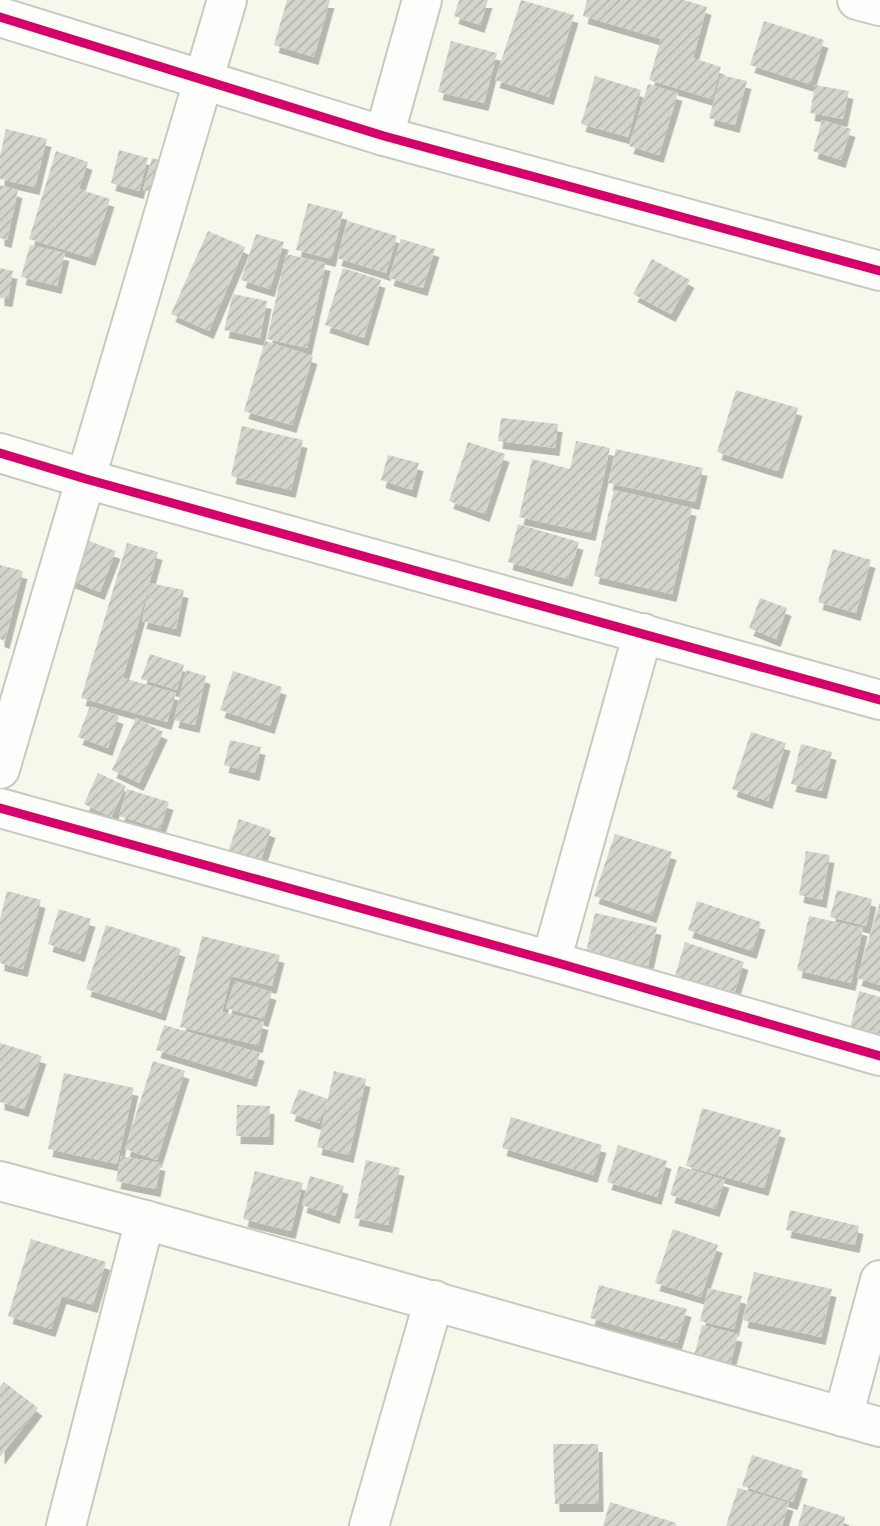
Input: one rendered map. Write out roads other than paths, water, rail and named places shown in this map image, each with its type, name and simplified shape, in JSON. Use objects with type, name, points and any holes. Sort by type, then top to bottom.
[{"type":"street","points":[[0,769],[227,0]]},
{"type":"street","points":[[384,136],[422,0]]},
{"type":"street","points":[[857,0],[880,6]]},
{"type":"street","points":[[0,17],[384,136],[880,271]]},
{"type":"street","points":[[0,453],[880,700]]},
{"type":"street","points":[[551,961],[643,633]]},
{"type":"street","points":[[0,808],[551,961],[880,1056]]},
{"type":"street","points":[[0,1181],[434,1300],[880,1427]]},
{"type":"street","points":[[66,1526],[145,1220]]},
{"type":"street","points":[[843,1417],[880,1280]]},
{"type":"street","points":[[369,1526],[434,1300]]}]
